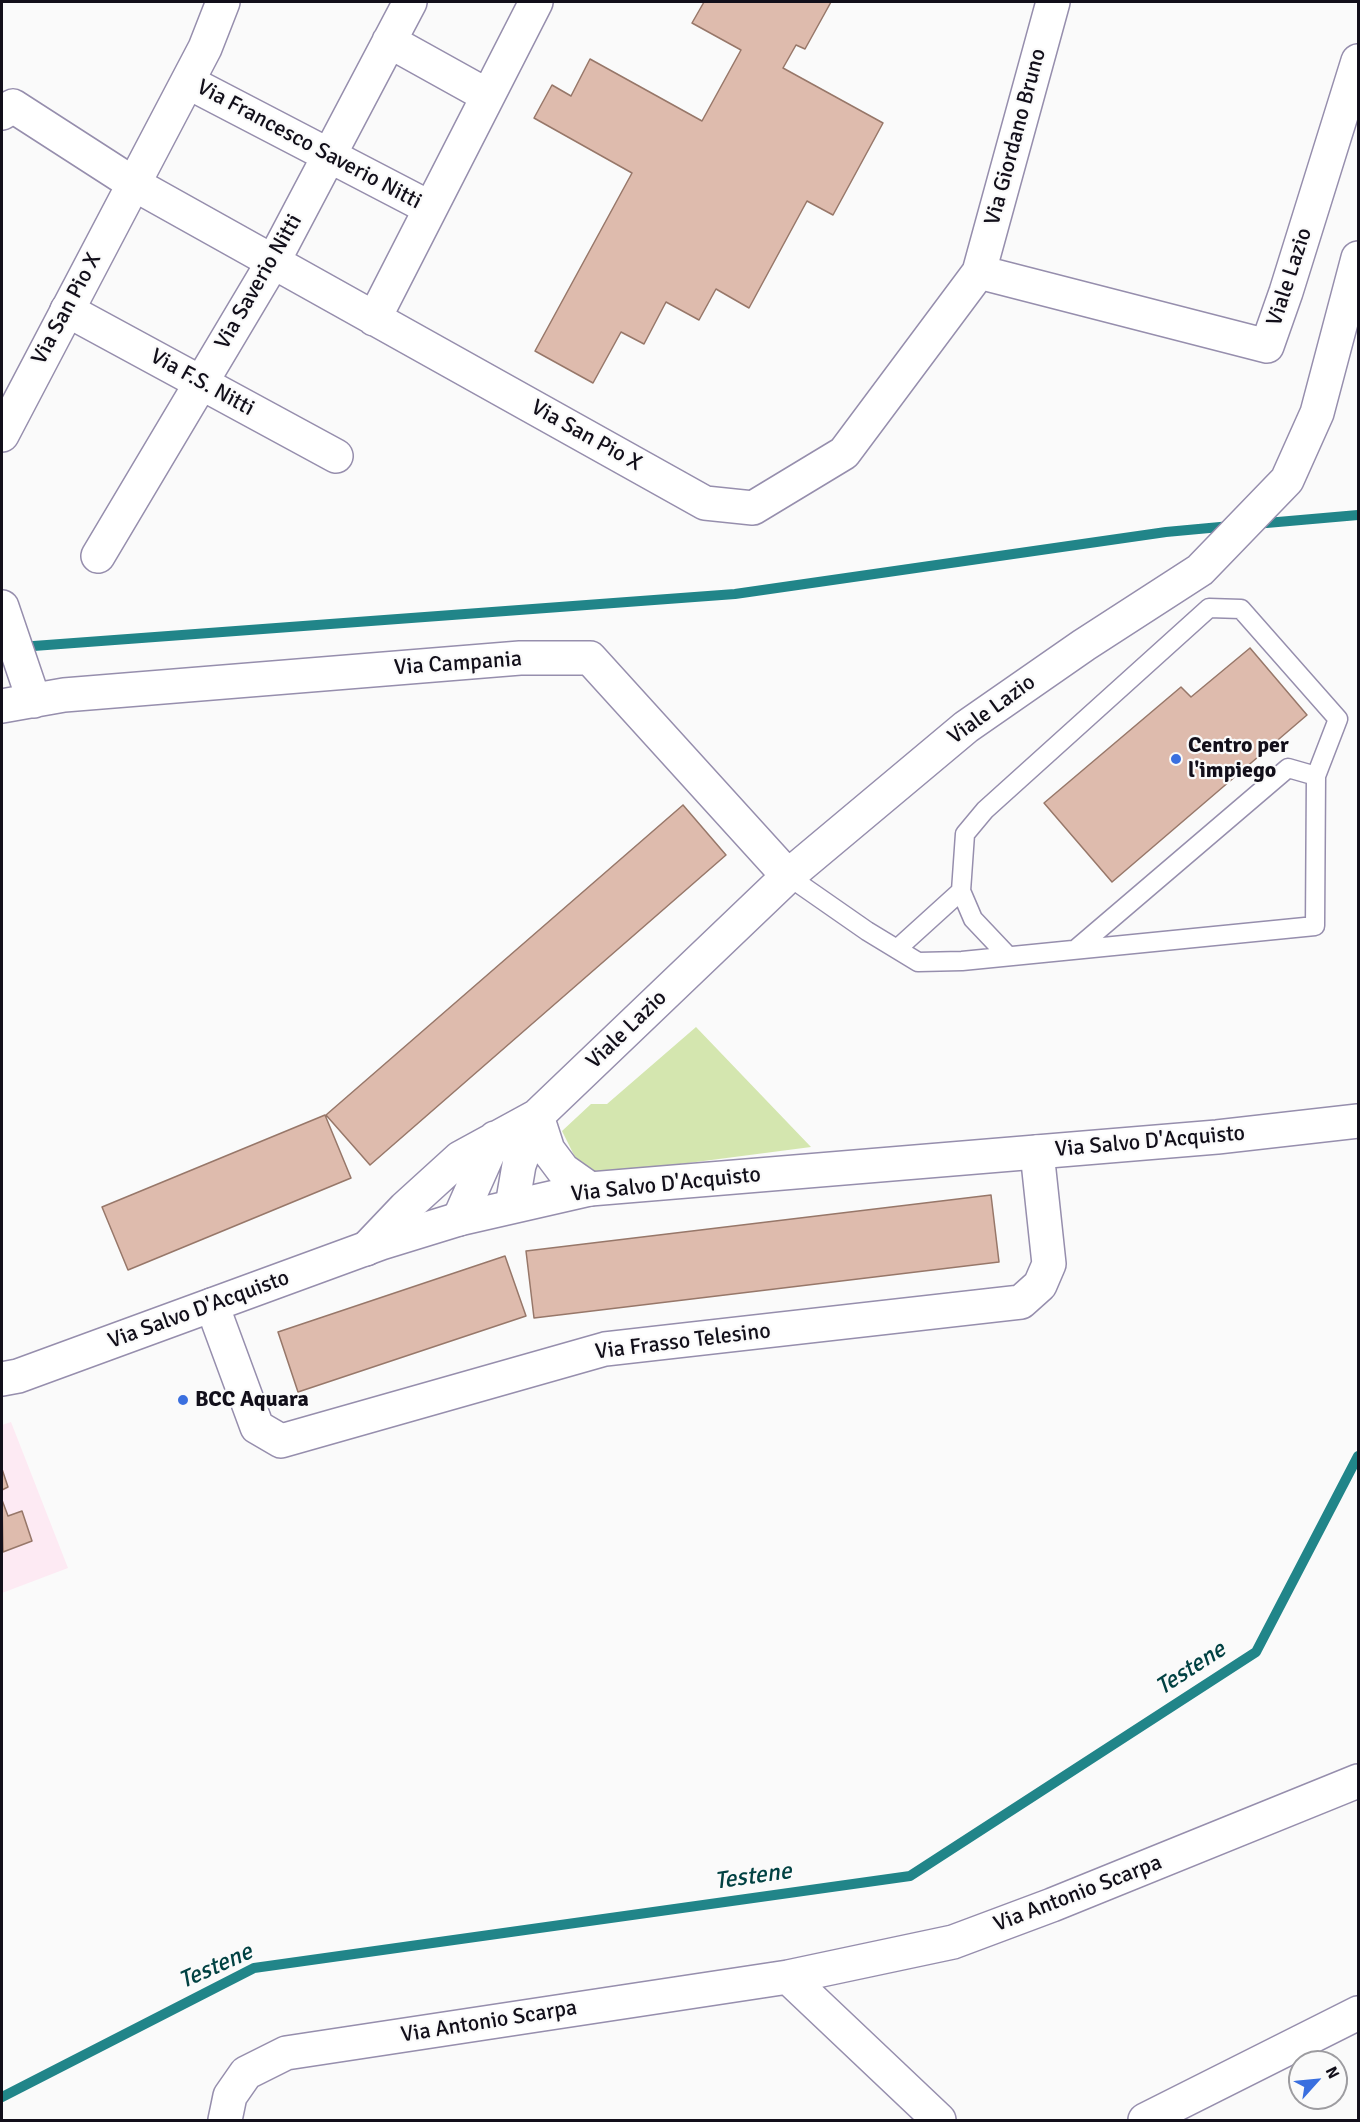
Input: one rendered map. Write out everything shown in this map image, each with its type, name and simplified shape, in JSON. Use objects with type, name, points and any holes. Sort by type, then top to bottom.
[{"type":"street","name":"Via San Pio X","points":[[2,435],[188,82],[205,48],[223,2]]},
{"type":"street","name":"Via Saverio Nitti","points":[[98,556],[273,262],[410,2]]},
{"type":"street","name":"Via Francesco Saverio Nitti","points":[[374,319],[536,2]]},
{"type":"street","name":"Via Giordano Bruno","points":[[979,272],[1053,2]]},
{"type":"street","points":[[389,41],[488,96]]},
{"type":"street","name":"Viale Lazio","points":[[979,272],[1267,346],[1359,61]]},
{"type":"street","name":"Via Francesco Saverio Nitti","points":[[188,82],[430,208]]},
{"type":"street","points":[[2,113],[13,106],[134,184]]},
{"type":"street","name":"Via San Pio X","points":[[134,184],[705,502],[753,508],[844,453],[979,272]]},
{"type":"street","name":"Viale Lazio","points":[[366,1249],[405,1208],[460,1158],[537,1116],[788,876],[966,727],[1084,645],[1200,570],[1287,480],[1317,413],[1359,258]]},
{"type":"street","name":"Via F.S. Nitti","points":[[67,310],[336,456]]},
{"type":"street","points":[[6,619],[34,700]]},
{"type":"street","name":"Via Campania","points":[[2,706],[64,695],[520,658],[590,658],[788,876]]},
{"type":"street","points":[[537,1116],[548,1150],[563,1170],[590,1189]]},
{"type":"street","name":"Viale Lazio","points":[[512,1206],[519,1165],[537,1116]]},
{"type":"street","name":"Via Salvo D'Acquisto","points":[[2,1379],[18,1376],[366,1249],[459,1219],[590,1189],[1217,1137],[1359,1121]]},
{"type":"street","points":[[459,1219],[495,1138]]},
{"type":"street","name":"Via Frasso Telesino","points":[[212,1305],[257,1426],[280,1442],[605,1349],[1021,1302],[1040,1285],[1049,1264],[1037,1152]]},
{"type":"street","name":"Via Antonio Scarpa","points":[[225,2121],[230,2096],[246,2073],[286,2053],[788,1977],[953,1942],[1052,1905],[1359,1781]]},
{"type":"street","points":[[788,1977],[939,2121]]},
{"type":"street","points":[[1145,2121],[1359,2013]]},
{"type":"lane","points":[[788,876],[867,931],[918,962],[1008,956],[1316,926],[1316,776],[1338,719],[1241,609],[1209,608],[978,818],[964,834],[961,891],[973,919],[1008,956]]},
{"type":"lane","points":[[1076,949],[1288,768],[1316,776]]},
{"type":"lane","points":[[897,949],[961,891]]},
{"type":"shaded area","points":[[11,1422],[68,1568],[2,1593],[2,1425]]},
{"type":"green space","points":[[696,1027],[811,1147],[596,1175],[576,1159],[562,1131],[591,1104],[607,1104]]},
{"type":"building","points":[[704,2],[831,2],[805,49],[796,45],[783,68],[883,123],[833,215],[807,201],[749,308],[716,289],[699,320],[666,302],[644,344],[621,332],[593,383],[535,351],[632,173],[534,118],[552,85],[571,96],[590,59],[702,121],[741,50],[692,23]]},
{"type":"building","name":"Centro per l'impiego","points":[[1250,648],[1307,715],[1112,882],[1044,803],[1181,687],[1191,697]]},
{"type":"building","points":[[683,805],[726,855],[370,1165],[326,1115]]},
{"type":"building","points":[[325,1115],[351,1178],[128,1270],[102,1207]]},
{"type":"building","points":[[991,1195],[999,1262],[534,1318],[526,1251]]},
{"type":"building","points":[[505,1256],[526,1316],[298,1392],[278,1332]]},
{"type":"building","points":[[2,1469],[8,1487],[2,1490]]},
{"type":"building","points":[[2,1500],[8,1516],[22,1511],[32,1541],[3,1552]]},
{"type":"waterway","points":[[1255,524],[1358,515]]},
{"type":"waterway","points":[[20,647],[735,594],[1166,532],[1231,526]]},
{"type":"waterway","name":"Testene","points":[[2,2097],[254,1968],[910,1876],[1256,1652],[1358,1456]]},
{"type":"place","name":"Centro per l'impiego","points":[[1176,759]]},
{"type":"place","name":"BCC Aquara","points":[[183,1400]]}]
